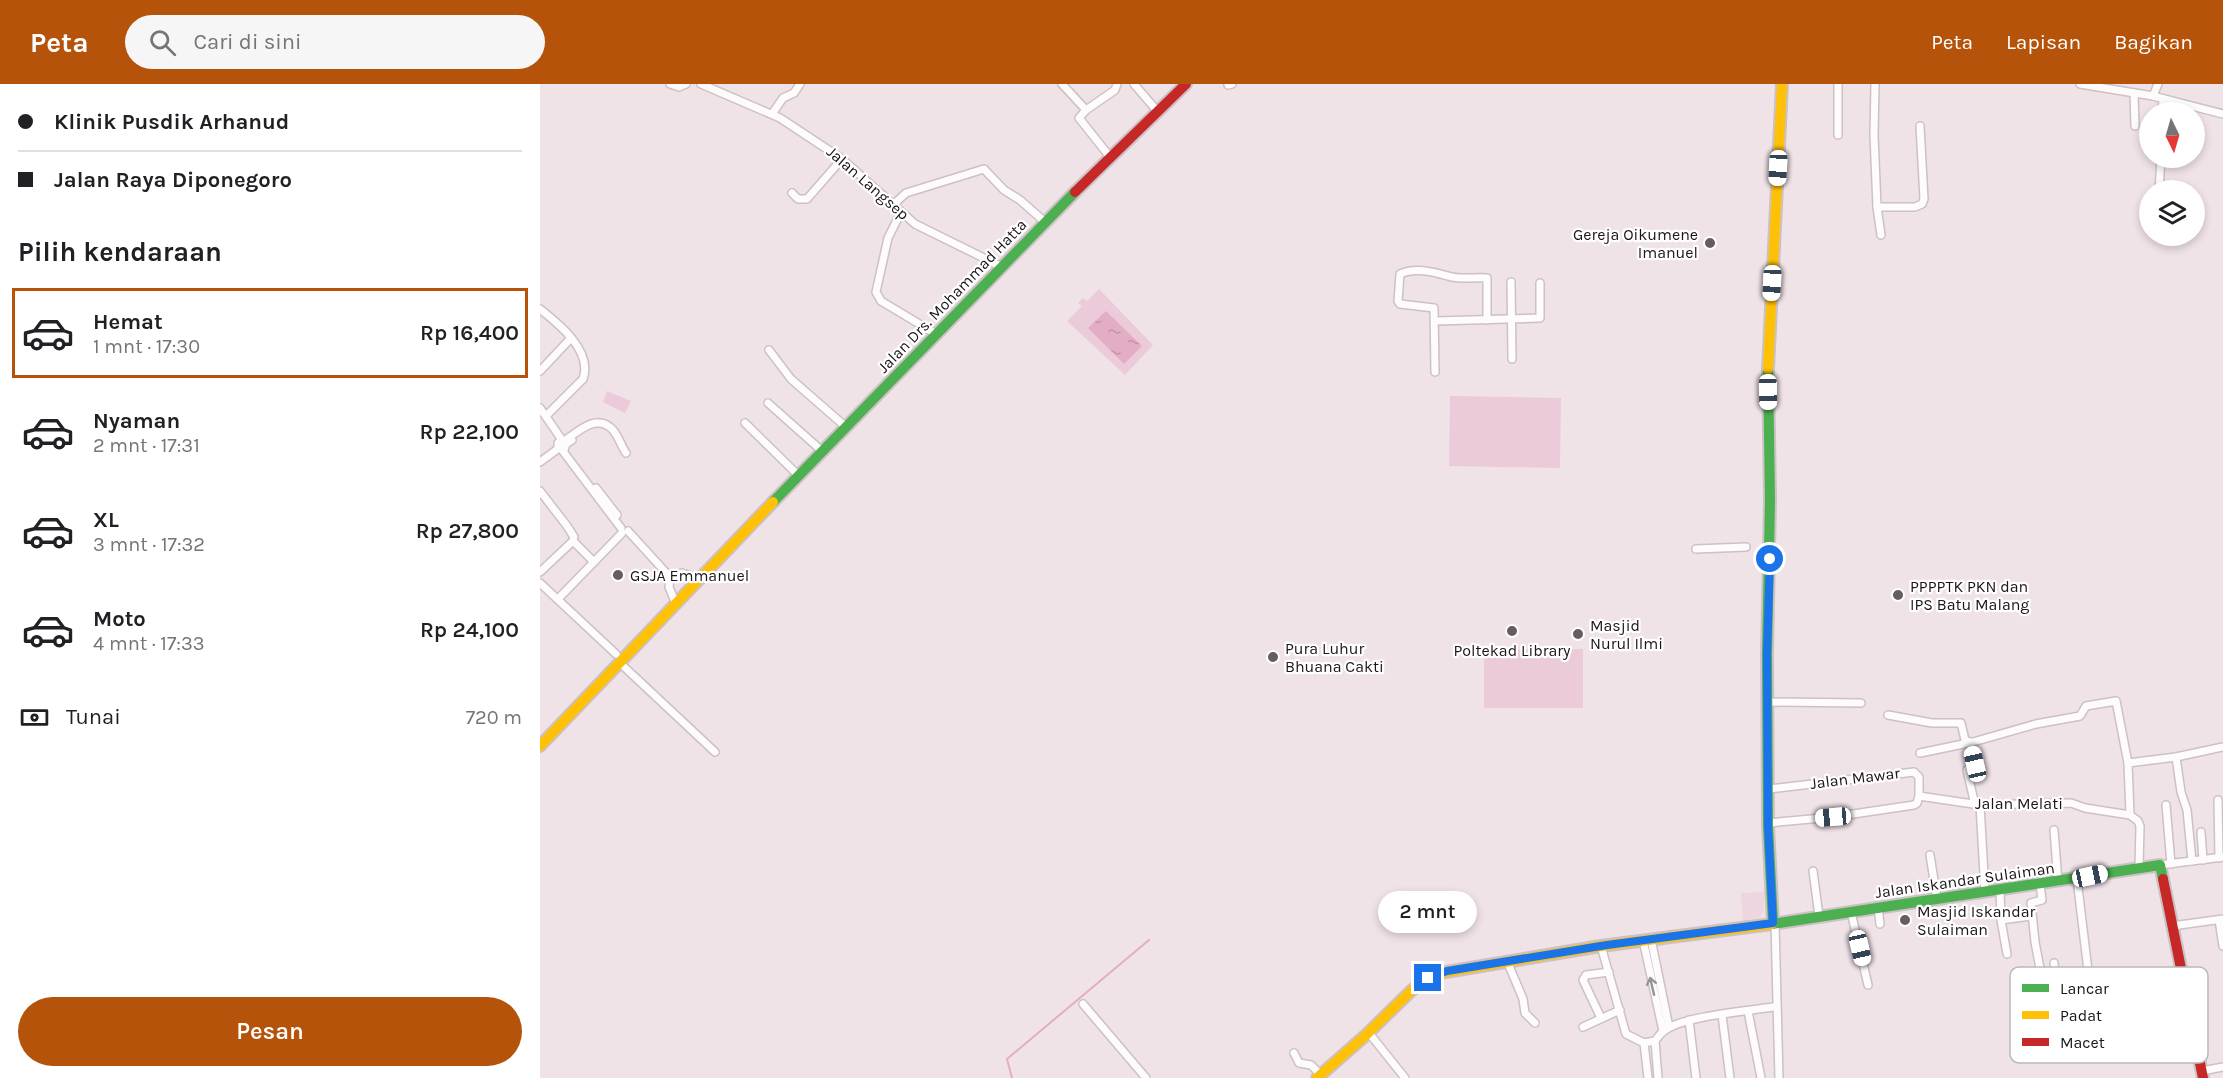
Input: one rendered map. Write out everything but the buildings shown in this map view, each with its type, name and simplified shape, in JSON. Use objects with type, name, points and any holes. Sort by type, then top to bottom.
[{"type":"street","points":[[670,84],[679,87],[686,84]]},
{"type":"street","name":"Jalan Langsep","points":[[701,84],[772,114],[842,159],[901,212],[926,231],[1002,267]]},
{"type":"street","points":[[772,114],[783,98],[794,93],[800,84]]},
{"type":"street","points":[[1062,84],[1086,110]]},
{"type":"street","points":[[1110,157],[1079,118],[1086,110],[1115,90],[1117,84]]},
{"type":"street","points":[[1134,84],[1158,112]]},
{"type":"street","name":"Jalan Drs. Mohammad Hatta","points":[[540,746],[618,658],[676,604],[1045,222],[1186,84]]},
{"type":"street","points":[[1779,1078],[1768,823],[1770,564],[1768,370],[1782,84]]},
{"type":"street","points":[[1838,84],[1838,135]]},
{"type":"street","points":[[1875,84],[1874,135],[1877,207],[1881,235]]},
{"type":"street","points":[[2080,84],[2153,96],[2223,114]]},
{"type":"street","points":[[2153,96],[2158,84]]},
{"type":"street","points":[[2134,93],[2135,126]]},
{"type":"street","points":[[1877,207],[1915,207],[1922,204],[1924,199],[1920,126]]},
{"type":"street","points":[[792,193],[798,200],[807,199],[842,159]]},
{"type":"street","points":[[893,205],[906,193],[984,169],[1004,190],[1020,200],[1045,222]]},
{"type":"street","points":[[901,212],[888,238],[876,292],[877,297],[936,334]]},
{"type":"street","points":[[1435,372],[1434,308],[1400,304],[1399,276],[1402,273],[1432,272],[1448,277],[1487,278],[1487,320]]},
{"type":"street","points":[[1511,282],[1512,359]]},
{"type":"street","points":[[1435,321],[1540,318],[1540,283]]},
{"type":"street","points":[[541,312],[571,338],[582,355],[585,376],[547,418]]},
{"type":"street","points":[[540,371],[571,338]]},
{"type":"street","points":[[769,350],[790,379],[846,427]]},
{"type":"street","points":[[768,403],[822,451]]},
{"type":"street","points":[[540,408],[563,445],[624,529],[670,577]]},
{"type":"street","points":[[540,462],[595,426],[596,423],[611,428],[626,453]]},
{"type":"street","points":[[745,423],[799,476]]},
{"type":"street","points":[[540,491],[573,533],[573,541],[594,562]]},
{"type":"street","points":[[558,599],[624,529]]},
{"type":"street","points":[[540,572],[573,541]]},
{"type":"street","points":[[1696,549],[1746,547]]},
{"type":"street","points":[[670,577],[682,573],[700,579]]},
{"type":"street","points":[[670,577],[669,586],[676,604]]},
{"type":"street","points":[[540,583],[715,752]]},
{"type":"street","points":[[1920,753],[2036,724],[2080,716],[2086,706],[2115,700],[2128,763],[2130,815],[2138,821],[2140,826],[2139,867]]},
{"type":"street","points":[[1768,702],[1861,703]]},
{"type":"street","points":[[1888,715],[1932,723],[1961,723],[1965,740],[1970,742]]},
{"type":"street","points":[[1970,742],[1975,765],[1967,770],[1977,805],[1985,892]]},
{"type":"street","points":[[2128,763],[2176,757],[2223,747]]},
{"type":"street","points":[[2176,757],[2181,792],[2187,810],[2192,861]]},
{"type":"street","name":"Jalan Mawar","points":[[1768,789],[1914,772],[1919,777],[1919,796]]},
{"type":"street","points":[[1768,823],[1833,817],[1914,805],[1919,796]]},
{"type":"street","name":"Jalan Melati","points":[[1919,796],[1977,805],[2071,803],[2085,808],[2130,815]]},
{"type":"street","points":[[2166,864],[2221,858],[2218,801]]},
{"type":"street","points":[[2166,805],[2166,864],[2172,926],[2180,967]]},
{"type":"street","points":[[2054,830],[2058,882]]},
{"type":"street","points":[[2201,832],[2204,860]]},
{"type":"street","points":[[1930,855],[1937,899]]},
{"type":"street","name":"Jalan Iskandar Sulaiman","points":[[1319,1076],[1369,1033],[1414,989],[1434,975],[1647,939],[1851,912],[2166,864]]},
{"type":"street","points":[[1813,870],[1819,916]]},
{"type":"street","points":[[2077,879],[2089,967]]},
{"type":"street","points":[[2040,884],[2042,900],[2031,902],[2031,916],[2040,967]]},
{"type":"street","points":[[2000,890],[2001,920],[2007,954]]},
{"type":"street","points":[[1878,908],[1880,924]]},
{"type":"street","points":[[1851,912],[1868,985]]},
{"type":"street","points":[[2001,920],[2031,916]]},
{"type":"street","points":[[2172,926],[2221,919],[2223,946]]},
{"type":"street","points":[[1647,939],[1666,1029]]},
{"type":"street","points":[[1601,946],[1626,1034],[1644,1043],[1655,1041],[1666,1029],[1689,1020],[1773,1007]]},
{"type":"street","points":[[1507,961],[1523,999],[1525,1013],[1535,1023]]},
{"type":"street","points":[[2054,963],[2055,967]]},
{"type":"street","points":[[1601,1018],[1583,980],[1586,975],[1608,972]]},
{"type":"street","points":[[1083,1004],[1146,1078]]},
{"type":"street","points":[[1583,1027],[1620,1010]]},
{"type":"street","points":[[1748,1011],[1761,1078]]},
{"type":"street","points":[[1722,1015],[1730,1078]]},
{"type":"street","points":[[1689,1020],[1696,1078]]},
{"type":"street","points":[[1369,1033],[1406,1078]]},
{"type":"street","points":[[1655,1041],[1658,1078]]},
{"type":"street","points":[[1644,1043],[1648,1078]]},
{"type":"street","points":[[1294,1053],[1299,1063],[1311,1065],[1319,1076]]},
{"type":"street","points":[[2202,1075],[2223,1067]]},
{"type":"shaded area","points":[[1099,289],[1153,345],[1125,375],[1067,321],[1082,306],[1078,303],[1083,298],[1087,301]]},
{"type":"shaded area","points":[[607,391],[631,401],[625,413],[603,402]]},
{"type":"shaded area","points":[[1450,396],[1561,398],[1560,468],[1449,466]]},
{"type":"shaded area","points":[[1583,649],[1583,708],[1484,708],[1484,650]]},
{"type":"shaded area","points":[[1764,892],[1764,910],[1760,917],[1743,921],[1741,893]]},
{"type":"water","points":[[1106,311],[1142,346],[1124,364],[1088,328]]},
{"type":"waterway","points":[[1012,1078],[1007,1059],[1149,940]]},
{"type":"traffic: fast","points":[[773,502],[1075,192]]},
{"type":"traffic: fast","points":[[1768,369],[1770,500],[1767,654],[1768,826],[1773,923]]},
{"type":"traffic: fast","points":[[1772,924],[2160,865],[2163,879]]},
{"type":"traffic: slow","points":[[1768,369],[1782,84]]},
{"type":"traffic: slow","points":[[540,746],[773,502]]},
{"type":"traffic: slow","points":[[1317,1078],[1412,990],[1440,973],[1601,946],[1772,924]]},
{"type":"traffic: jam","points":[[1075,192],[1186,84]]},
{"type":"traffic: jam","points":[[2163,879],[2181,967]]},
{"type":"traffic: jam","points":[[2200,1063],[2203,1078]]},
{"type":"place","name":"Gereja Oikumene Imanuel","points":[[1710,243]]},
{"type":"place","name":"GSJA Emmanuel","points":[[618,575]]},
{"type":"place","name":"PPPPTK PKN dan IPS Batu Malang","points":[[1898,595]]},
{"type":"place","name":"Poltekad Library","points":[[1512,631]]},
{"type":"place","name":"Masjid Nurul Ilmi","points":[[1578,634]]},
{"type":"place","name":"Pura Luhur Bhuana Cakti","points":[[1273,657]]},
{"type":"place","name":"Masjid Iskandar Sulaiman","points":[[1905,920]]},
{"type":"route","points":[[1428,978],[1447,971],[1601,946],[1773,923],[1768,826],[1767,654],[1770,559]]}]
